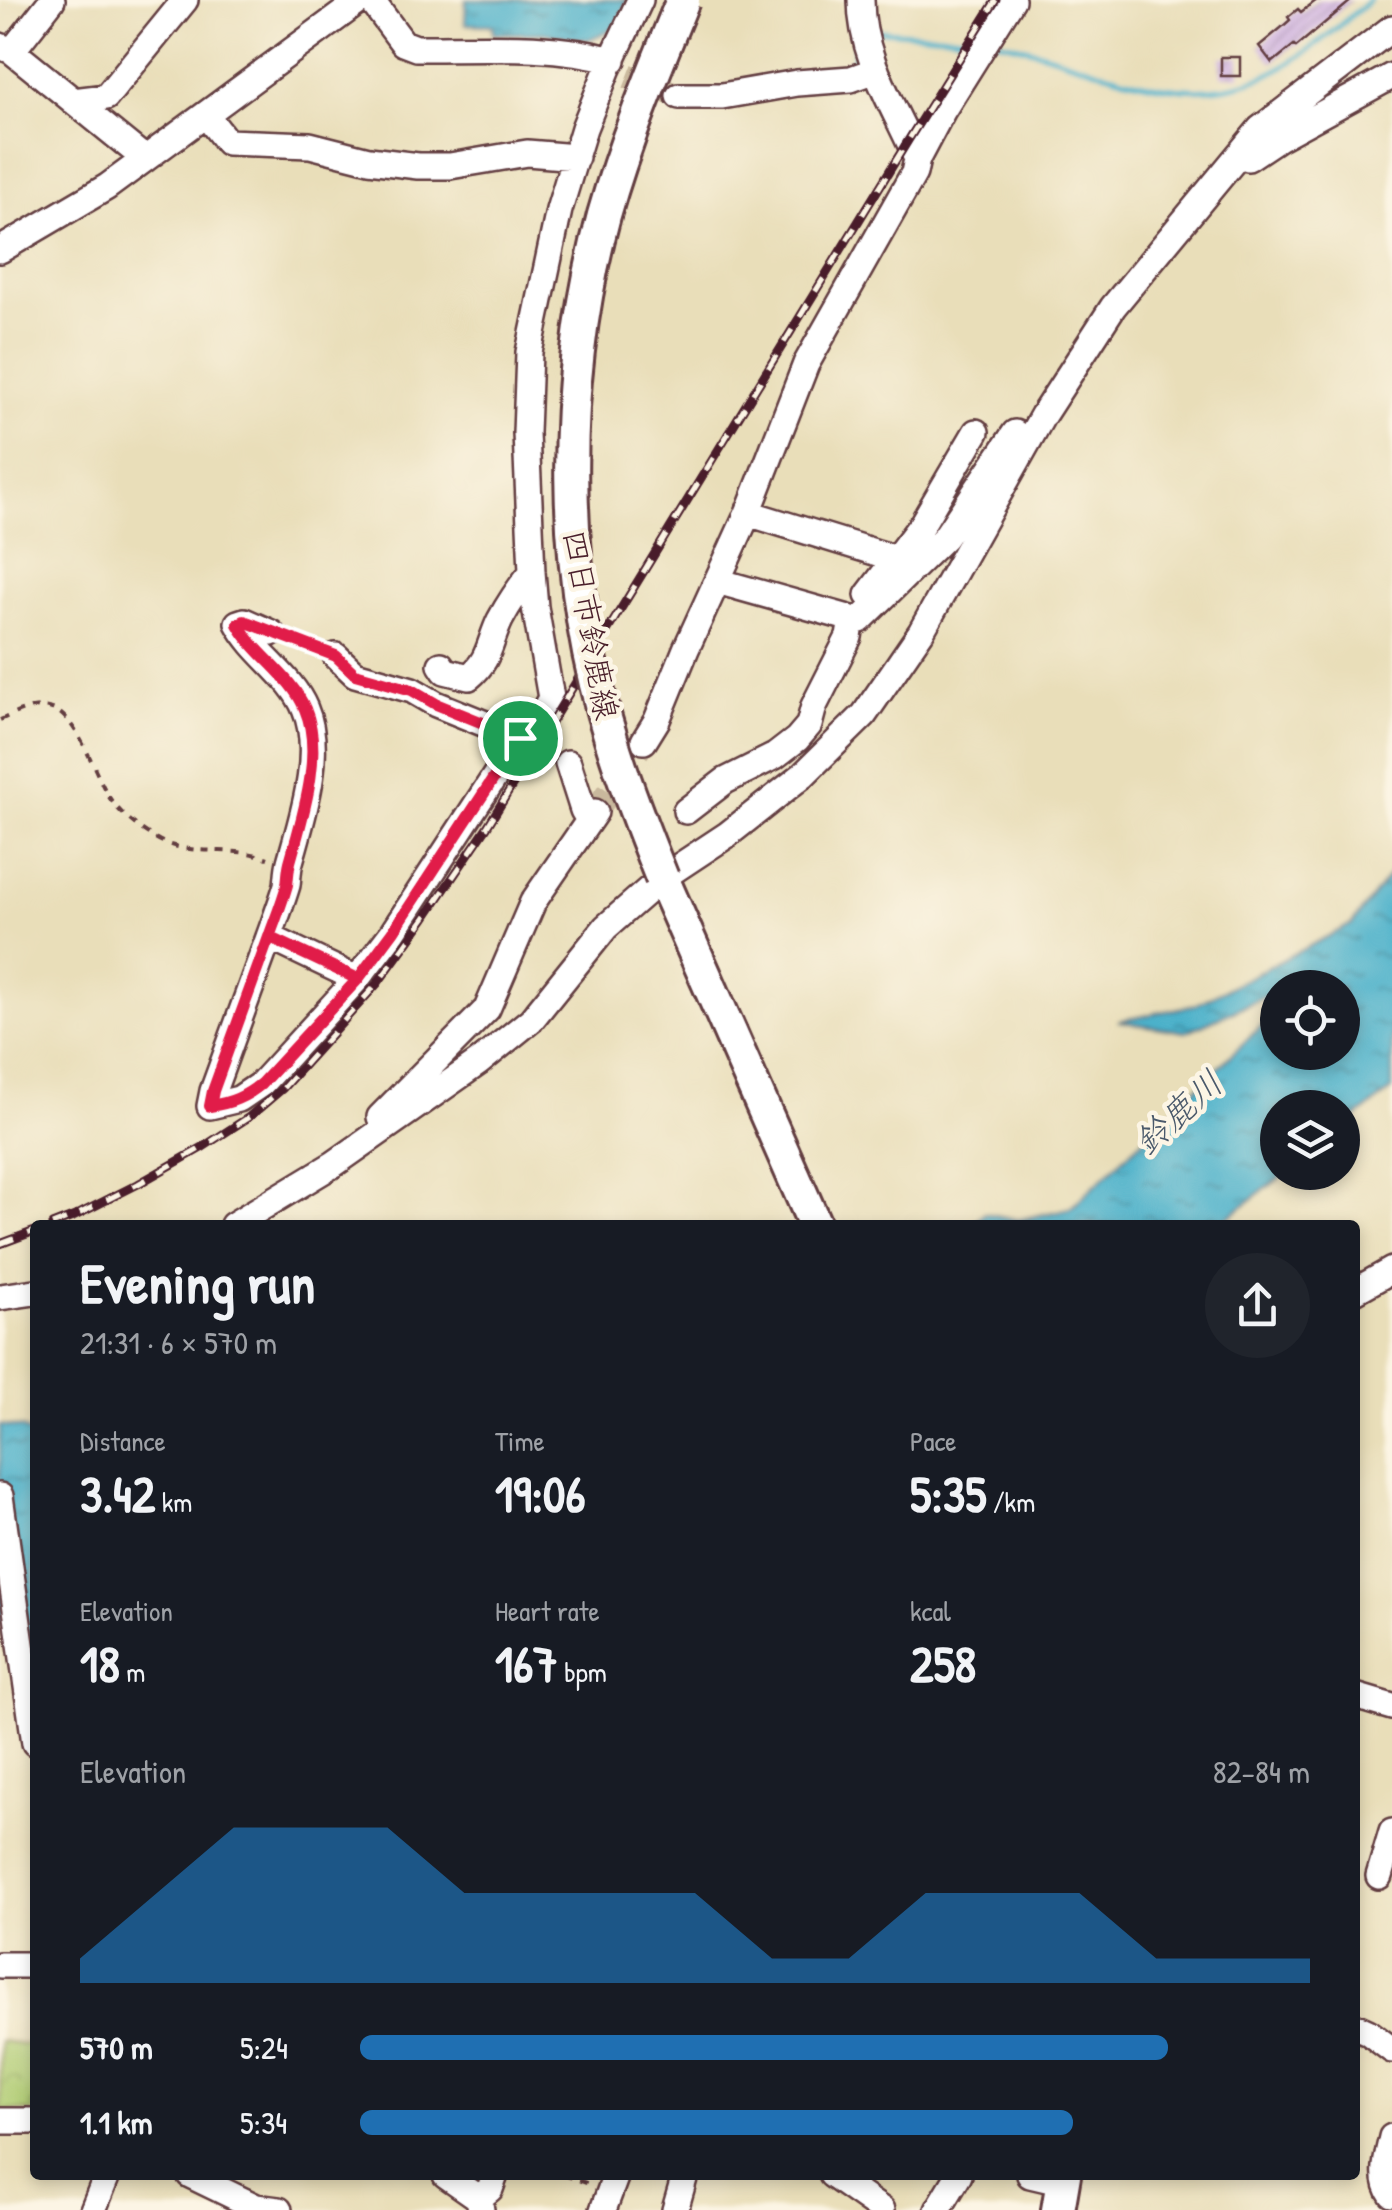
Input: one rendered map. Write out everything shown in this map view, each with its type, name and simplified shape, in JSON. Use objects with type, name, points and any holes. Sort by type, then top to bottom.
[{"type":"main road","name":"四日市鈴鹿線","points":[[683,0],[629,135],[604,216],[577,359],[572,429],[573,522],[586,637],[611,739],[667,891],[813,1220]]},
{"type":"main road","points":[[1048,2180],[1058,2210]]},
{"type":"street","points":[[52,0],[6,49],[145,159]]},
{"type":"street","points":[[73,101],[106,96],[185,0]]},
{"type":"street","points":[[0,250],[80,204],[145,159],[361,0]]},
{"type":"street","points":[[370,0],[403,43],[416,48],[542,48],[591,54],[616,68]]},
{"type":"street","points":[[271,633],[244,621],[238,624],[305,707],[312,728],[311,768],[288,882],[210,1106],[230,1103],[261,1084],[358,979],[551,698],[532,572],[526,433],[529,352],[559,210],[584,128],[616,68],[640,0]]},
{"type":"street","points":[[861,0],[863,36],[890,106],[917,159]]},
{"type":"street","points":[[644,741],[657,720],[748,513],[806,364],[914,173],[917,159],[944,110],[1012,0]]},
{"type":"street","points":[[241,1220],[334,1164],[478,1063],[531,1020],[606,927],[667,891],[727,835],[803,775],[864,715],[921,632],[1035,429],[1113,307],[1260,129],[1392,28]]},
{"type":"street","points":[[679,96],[722,96],[797,82],[850,80],[876,70]]},
{"type":"street","points":[[1224,175],[1278,138],[1392,76]]},
{"type":"street","points":[[206,116],[227,142],[310,145],[368,160],[418,166],[450,166],[526,153],[576,157]]},
{"type":"street","points":[[859,617],[945,537],[1021,425],[1035,429]]},
{"type":"street","points":[[686,812],[725,781],[775,756],[810,725],[814,706],[868,595],[922,524],[976,432]]},
{"type":"street","points":[[748,513],[893,561]]},
{"type":"street","points":[[441,666],[469,677],[482,667],[499,622],[532,572]]},
{"type":"street","points":[[717,581],[859,617]]},
{"type":"street","points":[[336,656],[355,674],[412,690],[436,704],[520,738]]},
{"type":"street","points":[[334,1164],[486,1009],[534,902],[592,816],[583,810],[568,763]]},
{"type":"street","points":[[269,937],[358,979]]},
{"type":"street","points":[[1360,1288],[1392,1270]]},
{"type":"street","points":[[0,1296],[30,1293]]},
{"type":"street","points":[[0,1496],[30,1708]]},
{"type":"street","points":[[1360,1698],[1392,1708]]},
{"type":"street","points":[[1375,1875],[1392,1832]]},
{"type":"street","points":[[0,1965],[30,1965]]},
{"type":"street","points":[[1360,2028],[1392,2049]]},
{"type":"street","points":[[0,2121],[30,2121]]},
{"type":"street","points":[[1392,2137],[1386,2170],[1387,2187],[1392,2194]]},
{"type":"street","points":[[93,2210],[106,2180]]},
{"type":"street","points":[[198,2180],[241,2206],[279,2210]]},
{"type":"street","points":[[452,2180],[480,2204],[493,2180]]},
{"type":"street","points":[[675,2210],[684,2180]]},
{"type":"street","points":[[839,2180],[882,2210]]},
{"type":"street","points":[[938,2210],[953,2180]]},
{"type":"path","points":[[271,633],[336,656]]},
{"type":"path","points":[[0,720],[21,710],[42,707],[66,717],[108,796],[122,815],[155,838],[192,849],[251,852],[289,865]]},
{"type":"path","points":[[578,2180],[610,2192]]},
{"type":"green space","points":[[0,2041],[30,2044],[30,2112],[0,2110]]},
{"type":"water","points":[[466,0],[628,0],[615,28],[588,40],[543,33],[493,34],[493,25],[465,24]]},
{"type":"water","name":"鈴鹿川","points":[[1392,871],[1392,1090],[1360,1115],[1360,1090],[1260,1090],[1260,1190],[1264,1190],[1225,1220],[1018,1220],[1071,1208],[1260,1027],[1260,1070],[1360,1070],[1360,970],[1263,970],[1352,924]]},
{"type":"water","points":[[1260,971],[1260,999],[1186,1032],[1118,1021],[1195,1005]]},
{"type":"water","points":[[985,1213],[1018,1220],[976,1220]]},
{"type":"water","points":[[0,1425],[30,1433],[30,1640],[0,1624]]},
{"type":"building","points":[[1317,0],[1352,0],[1272,63],[1259,46],[1298,9],[1301,12]]},
{"type":"building","points":[[1221,57],[1240,57],[1240,76],[1221,76]]},
{"type":"waterway","points":[[997,41],[1133,81],[1201,90],[1236,85],[1285,66],[1370,0]]},
{"type":"waterway","points":[[873,32],[963,37]]},
{"type":"waterway","points":[[840,69],[853,59],[855,43]]},
{"type":"tunnel","points":[[628,76],[679,96]]},
{"type":"tunnel","points":[[595,812],[644,741]]},
{"type":"railway","points":[[65,1220],[138,1184],[249,1117],[283,1088],[377,984],[487,827],[996,0]]},
{"type":"railway","points":[[0,1244],[30,1233]]},
{"type":"route","points":[[520,738],[358,979],[269,937],[210,1106],[230,1103],[261,1084],[358,979],[269,937],[288,882],[306,800],[312,728],[292,687],[246,638],[238,624],[244,621],[336,656],[355,674],[412,690],[436,704],[520,738]]}]
